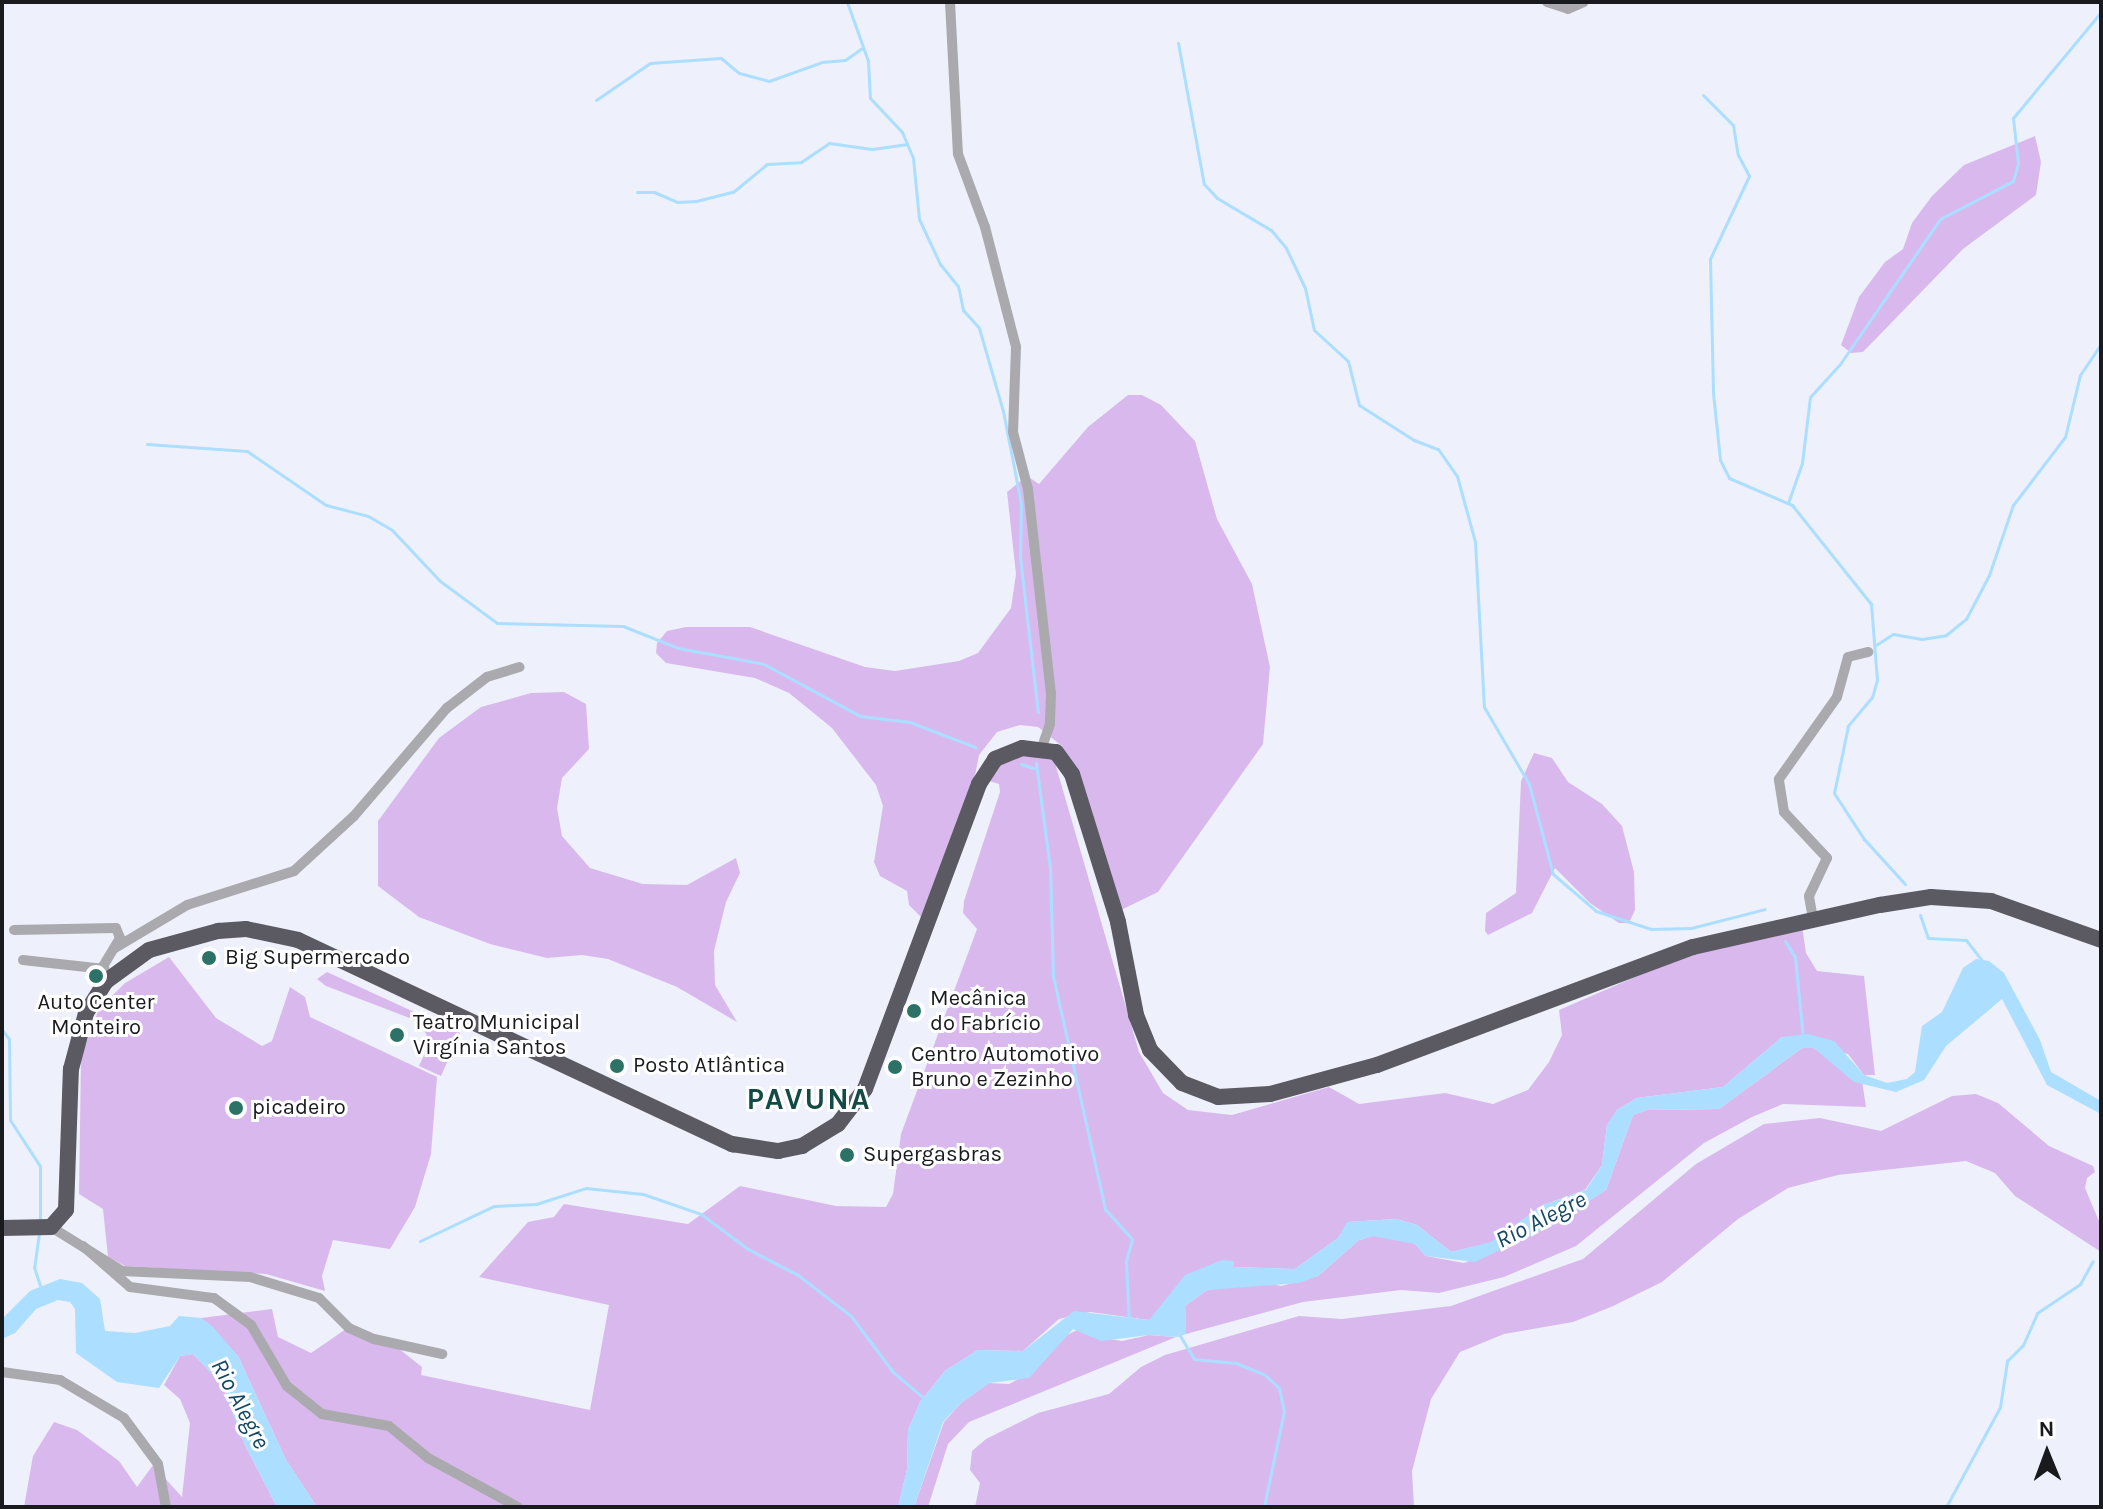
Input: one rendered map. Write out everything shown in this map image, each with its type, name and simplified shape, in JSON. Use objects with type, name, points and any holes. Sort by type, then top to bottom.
[{"type":"highway","points":[[2,1228],[42,1228],[66,1210],[71,1069],[77,1037],[108,970],[149,950],[191,935],[272,932],[407,989],[732,1144],[778,1151],[802,1146],[838,1124],[872,1076],[988,767],[1008,751],[1042,747],[1056,752],[1072,774],[1118,922],[1145,1042],[1171,1075],[1218,1097],[1270,1094],[1377,1065],[1645,963],[1813,919],[1931,897],[1961,897],[2020,909],[2101,940]]},
{"type":"street","points":[[950,2],[958,154],[985,227],[1016,347],[1013,432],[1028,489],[1052,710],[1042,747]]},
{"type":"street","points":[[1547,2],[1568,9],[1584,2]]},
{"type":"street","points":[[1813,919],[1809,896],[1827,858],[1784,812],[1779,779],[1837,697],[1848,657],[1868,652]]},
{"type":"street","points":[[115,948],[187,905],[294,871],[354,816],[447,708],[487,677],[520,667]]},
{"type":"street","points":[[14,930],[116,928],[120,933],[108,970],[23,960]]},
{"type":"street","points":[[42,1228],[83,1246],[130,1273],[236,1275],[305,1292],[330,1303],[359,1333],[442,1354]]},
{"type":"street","points":[[83,1246],[130,1287],[201,1294],[227,1306],[257,1332],[287,1386],[312,1407],[332,1419],[389,1426],[428,1458],[518,1507]]},
{"type":"street","points":[[2,1372],[60,1380],[124,1418],[158,1464],[166,1507]]},
{"type":"shaded area","points":[[2035,136],[2041,162],[2036,195],[1963,249],[1863,352],[1851,353],[1841,345],[1859,297],[1885,262],[1903,249],[1912,223],[1932,196],[1964,165]]},
{"type":"shaded area","points":[[1128,395],[1142,395],[1161,405],[1195,441],[1217,519],[1252,584],[1270,667],[1263,744],[1158,892],[1119,911],[1062,746],[1038,727],[1020,725],[997,732],[979,755],[970,801],[923,919],[909,905],[907,891],[880,876],[874,862],[883,806],[876,785],[832,728],[789,693],[755,678],[666,663],[656,653],[657,643],[667,631],[686,627],[750,627],[865,667],[895,671],[959,661],[978,653],[1011,608],[1016,574],[1007,492],[1027,476],[1039,484],[1088,427]]},
{"type":"shaded area","points":[[564,692],[586,704],[589,749],[562,778],[557,808],[562,836],[590,868],[643,884],[687,885],[736,858],[740,873],[726,902],[714,951],[715,985],[737,1022],[677,987],[608,959],[582,955],[547,958],[490,944],[419,917],[378,886],[378,821],[439,738],[481,707],[531,693]]},
{"type":"shaded area","points":[[1005,752],[1053,756],[1139,1052],[1163,1093],[1188,1110],[1232,1115],[1329,1087],[1359,1104],[1445,1093],[1493,1104],[1528,1090],[1549,1062],[1562,1035],[1559,1010],[1679,958],[1802,926],[1806,953],[1817,971],[1864,976],[1875,1075],[1864,1075],[1848,1054],[1782,1037],[1723,1087],[1637,1098],[1617,1110],[1607,1125],[1602,1165],[1585,1190],[1543,1205],[1491,1243],[1451,1252],[1417,1225],[1396,1219],[1348,1222],[1338,1238],[1295,1269],[1233,1267],[1149,1320],[1090,1312],[1059,1319],[1023,1351],[978,1350],[945,1371],[920,1402],[908,1430],[907,1470],[898,1507],[317,1507],[286,1460],[238,1356],[201,1318],[272,1309],[278,1337],[311,1353],[346,1329],[388,1340],[422,1367],[421,1375],[590,1410],[609,1305],[479,1277],[528,1222],[554,1217],[564,1204],[688,1224],[740,1186],[836,1206],[886,1207],[893,1194],[901,1134],[977,929],[963,913],[964,901],[1000,792],[999,784],[989,781]]},
{"type":"shaded area","points":[[1534,753],[1552,758],[1568,782],[1602,804],[1622,826],[1634,872],[1635,910],[1629,923],[1619,923],[1590,903],[1555,868],[1532,913],[1488,935],[1485,931],[1486,913],[1516,893],[1521,781]]},
{"type":"shaded area","points":[[169,957],[216,1018],[262,1046],[272,1041],[290,987],[305,997],[310,1017],[437,1077],[431,1154],[415,1207],[390,1249],[333,1240],[322,1276],[325,1291],[266,1274],[125,1266],[108,1257],[103,1209],[79,1194],[81,1057],[99,1009],[125,983]]},
{"type":"shaded area","points":[[327,972],[460,1033],[441,1076],[419,1066],[430,1042],[420,1022],[326,986],[317,979]]},
{"type":"shaded area","points":[[1802,1048],[1814,1048],[1862,1081],[1866,1107],[1783,1104],[1752,1117],[1704,1143],[1576,1246],[1504,1277],[1439,1293],[1401,1290],[1303,1302],[1186,1334],[1186,1305],[1207,1290],[1264,1282],[1281,1286],[1318,1276],[1359,1240],[1373,1236],[1393,1237],[1415,1244],[1426,1256],[1464,1263],[1525,1239],[1606,1190],[1633,1115],[1647,1110],[1719,1109]]},
{"type":"shaded area","points":[[1976,1094],[1998,1103],[2049,1146],[2093,1166],[2095,1172],[2087,1178],[2085,1188],[2101,1226],[2101,1252],[2015,1196],[1995,1173],[1966,1161],[1838,1175],[1788,1188],[1738,1219],[1662,1282],[1611,1307],[1573,1322],[1504,1334],[1460,1352],[1431,1399],[1412,1471],[1414,1507],[975,1507],[980,1483],[970,1470],[972,1451],[986,1439],[1038,1413],[1109,1394],[1141,1367],[1165,1355],[1299,1316],[1342,1319],[1451,1306],[1583,1259],[1696,1164],[1764,1124],[1820,1118],[1881,1131],[1952,1096]]},
{"type":"shaded area","points":[[1081,1328],[1089,1336],[1122,1341],[1149,1335],[1176,1337],[969,1422],[948,1444],[928,1507],[914,1507],[944,1422],[961,1403],[989,1383],[1009,1384],[1035,1370],[1061,1338]]},
{"type":"shaded area","points":[[193,1354],[222,1384],[244,1443],[277,1507],[24,1507],[33,1456],[54,1422],[77,1430],[119,1461],[137,1487],[153,1465],[182,1497],[190,1423],[180,1399],[164,1385],[180,1356]]},
{"type":"water","name":"Rio Alegre","points":[[1976,959],[1989,961],[2004,973],[2040,1040],[2051,1072],[2101,1101],[2101,1114],[2047,1085],[2002,999],[1946,1046],[1924,1080],[1896,1092],[1854,1082],[1814,1048],[1802,1048],[1719,1109],[1647,1110],[1633,1115],[1606,1190],[1556,1223],[1475,1262],[1426,1256],[1415,1244],[1373,1236],[1359,1240],[1318,1276],[1299,1283],[1207,1290],[1186,1305],[1186,1334],[1178,1337],[1149,1335],[1101,1341],[1073,1329],[1029,1378],[989,1383],[961,1403],[943,1422],[914,1507],[898,1507],[907,1470],[908,1430],[920,1402],[945,1371],[978,1350],[1023,1351],[1074,1311],[1149,1320],[1185,1275],[1222,1260],[1234,1261],[1234,1267],[1295,1269],[1338,1238],[1347,1222],[1396,1219],[1417,1225],[1451,1252],[1491,1242],[1543,1205],[1586,1190],[1602,1165],[1607,1125],[1617,1110],[1637,1098],[1723,1087],[1782,1037],[1808,1034],[1834,1041],[1864,1075],[1887,1083],[1907,1079],[1915,1072],[1922,1026],[1942,1012],[1963,968]]},
{"type":"water","name":"Rio Alegre","points":[[60,1279],[82,1283],[100,1299],[105,1331],[135,1333],[170,1326],[179,1316],[201,1318],[212,1326],[238,1356],[286,1460],[317,1507],[277,1507],[244,1443],[222,1384],[193,1354],[180,1356],[159,1388],[117,1382],[76,1353],[75,1309],[70,1302],[58,1300],[36,1309],[15,1333],[2,1339],[2,1319],[30,1291]]},
{"type":"waterway","points":[[847,2],[868,61],[870,98],[902,132],[913,158],[919,219],[940,264],[958,286],[963,310],[979,328],[1003,411],[1021,504],[1020,557],[1038,712]]},
{"type":"waterway","points":[[1788,503],[1802,463],[1810,397],[1840,364],[1940,219],[2013,181],[2018,164],[2013,118],[2101,12]]},
{"type":"waterway","points":[[1178,43],[1204,184],[1217,198],[1271,230],[1286,248],[1305,288],[1314,330],[1348,361],[1359,405],[1414,440],[1438,449],[1457,476],[1475,542],[1484,707],[1529,784],[1553,874],[1596,911],[1651,929],[1691,928],[1765,909]]},
{"type":"waterway","points":[[596,100],[650,63],[721,58],[739,73],[769,81],[822,62],[845,60],[862,48]]},
{"type":"waterway","points":[[1703,95],[1733,125],[1738,155],[1749,176],[1710,259],[1713,393],[1720,460],[1729,478],[1792,505],[1871,604],[1877,680],[1872,697],[1848,726],[1834,793],[1864,839],[1905,884]]},
{"type":"waterway","points":[[637,192],[654,192],[677,202],[696,201],[733,192],[767,164],[801,162],[829,143],[872,149],[906,144]]},
{"type":"waterway","points":[[1876,645],[1893,634],[1922,639],[1946,635],[1966,619],[1989,575],[2013,505],[2065,437],[2080,375],[2101,344]]},
{"type":"waterway","points":[[147,444],[247,451],[326,505],[368,516],[392,530],[440,581],[497,623],[623,626],[678,648],[764,664],[860,716],[910,722],[975,747]]},
{"type":"waterway","points":[[1036,763],[1050,868],[1053,976],[1105,1209],[1132,1239],[1126,1262],[1129,1321]]},
{"type":"waterway","points":[[1021,764],[1036,769]]},
{"type":"waterway","points":[[1920,915],[1928,938],[1966,940],[1983,962]]},
{"type":"waterway","points":[[1785,941],[1795,957],[1803,1038]]},
{"type":"waterway","points":[[2,1030],[9,1039],[10,1120],[40,1166],[40,1222]]},
{"type":"waterway","points":[[420,1241],[494,1206],[536,1204],[586,1188],[643,1194],[701,1214],[748,1249],[798,1275],[851,1316],[893,1372],[925,1399]]},
{"type":"waterway","points":[[39,1233],[34,1267],[41,1288]]},
{"type":"waterway","points":[[1946,1507],[2000,1407],[2007,1361],[2023,1345],[2037,1313],[2080,1284],[2093,1261]]},
{"type":"waterway","points":[[1179,1334],[1194,1359],[1236,1363],[1265,1375],[1279,1388],[1284,1411],[1264,1507]]},
{"type":"place","name":"Big Supermercado","points":[[209,958]]},
{"type":"place","name":"Auto Center Monteiro","points":[[96,976]]},
{"type":"place","name":"Mecânica do Fabrício","points":[[914,1011]]},
{"type":"place","name":"Teatro Municipal Virgínia Santos","points":[[397,1035]]},
{"type":"place","name":"Posto Atlântica","points":[[617,1066]]},
{"type":"place","name":"Centro Automotivo Bruno e Zezinho","points":[[895,1067]]},
{"type":"place","name":"picadeiro","points":[[236,1108]]},
{"type":"place","name":"Supergasbras","points":[[847,1155]]},
{"type":"district","name":"PAVUNA","points":[[809,1099]]}]
